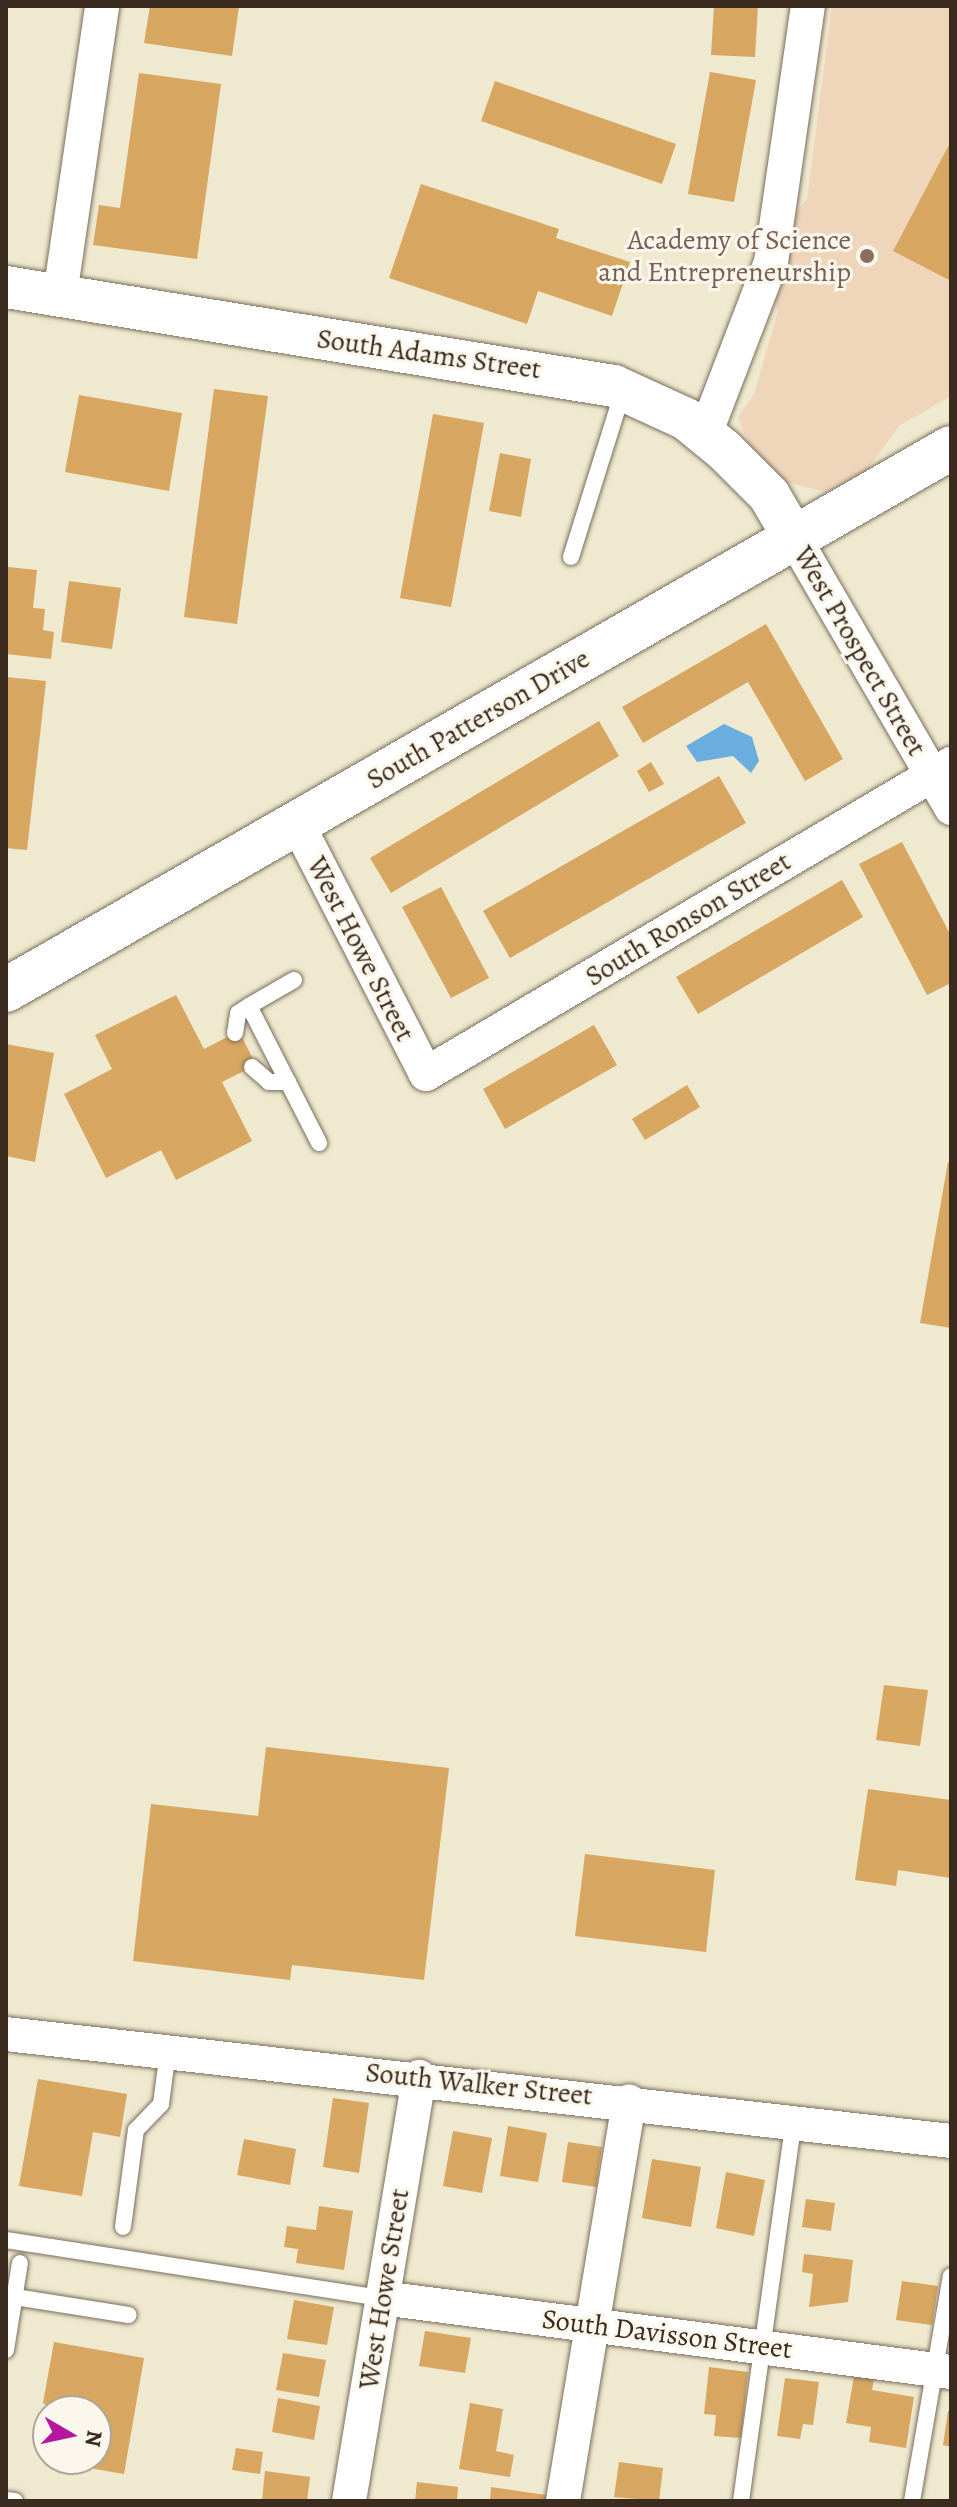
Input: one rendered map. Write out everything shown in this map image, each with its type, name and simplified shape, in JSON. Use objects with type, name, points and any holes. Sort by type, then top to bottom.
[{"type":"main road","name":"South Patterson Drive","points":[[6,990],[951,448]]},
{"type":"street","points":[[60,295],[102,6]]},
{"type":"street","points":[[705,434],[771,262],[808,6]]},
{"type":"street","name":"South Adams Street","points":[[6,287],[568,373],[623,390],[705,434],[769,495],[793,536]]},
{"type":"street","name":"West Prospect Street","points":[[793,536],[941,769],[951,808]]},
{"type":"street","name":"South Ronson Street","points":[[426,1074],[941,769]]},
{"type":"street","name":"West Howe Street","points":[[297,823],[426,1074]]},
{"type":"street","name":"South Walker Street","points":[[6,2034],[419,2077],[951,2141]]},
{"type":"street","name":"West Howe Street","points":[[349,2501],[419,2077]]},
{"type":"street","points":[[563,2501],[629,2101]]},
{"type":"street","name":"South Davisson Street","points":[[382,2298],[942,2371]]},
{"type":"lane","points":[[571,557],[623,390]]},
{"type":"lane","points":[[235,1033],[238,1013],[294,980]]},
{"type":"lane","points":[[249,1006],[319,1143]]},
{"type":"lane","points":[[252,1067],[269,1082],[288,1082]]},
{"type":"lane","points":[[123,2227],[136,2130],[161,2104],[168,2051]]},
{"type":"lane","points":[[741,2501],[766,2347],[794,2121]]},
{"type":"lane","points":[[6,2240],[382,2298]]},
{"type":"lane","points":[[6,2350],[20,2263]]},
{"type":"lane","points":[[912,2501],[942,2371],[951,2276]]},
{"type":"lane","points":[[15,2297],[129,2315]]},
{"type":"lane","points":[[6,2500],[15,2501]]},
{"type":"shaded area","name":"Academy of Science and Entrepreneurship","points":[[832,6],[951,6],[951,396],[899,426],[864,474],[825,492],[782,481],[747,441],[738,417],[754,394],[778,312],[772,297],[794,215],[807,199]]},
{"type":"water","points":[[724,724],[752,737],[759,761],[751,773],[733,756],[697,762],[686,746]]},
{"type":"building","points":[[150,6],[239,6],[232,56],[144,43]]},
{"type":"building","points":[[714,6],[758,6],[755,57],[711,55]]},
{"type":"building","points":[[710,72],[756,80],[734,202],[688,194]]},
{"type":"building","points":[[139,73],[221,84],[197,259],[93,245],[99,205],[120,208]]},
{"type":"building","points":[[495,81],[676,144],[662,184],[481,121]]},
{"type":"building","points":[[951,141],[951,281],[893,251]]},
{"type":"building","points":[[421,184],[559,229],[556,238],[630,262],[612,316],[538,291],[527,324],[389,278]]},
{"type":"building","points":[[214,389],[268,396],[237,624],[184,617]]},
{"type":"building","points":[[79,395],[182,413],[169,491],[65,472]]},
{"type":"building","points":[[433,414],[484,423],[451,607],[400,598]]},
{"type":"building","points":[[500,453],[531,459],[521,517],[489,511]]},
{"type":"building","points":[[8,567],[37,570],[33,608],[45,609],[43,630],[54,632],[51,659],[6,654]]},
{"type":"building","points":[[69,581],[121,588],[112,649],[61,642]]},
{"type":"building","points":[[766,624],[843,759],[805,781],[748,682],[643,743],[622,707]]},
{"type":"building","points":[[6,677],[46,681],[27,850],[6,848]]},
{"type":"building","points":[[599,721],[619,756],[391,893],[370,858]]},
{"type":"building","points":[[651,762],[664,784],[649,792],[637,771]]},
{"type":"building","points":[[719,776],[746,823],[510,958],[483,911]]},
{"type":"building","points":[[902,842],[951,936],[951,983],[927,995],[859,864]]},
{"type":"building","points":[[842,880],[863,917],[698,1014],[676,977]]},
{"type":"building","points":[[441,887],[489,978],[451,998],[402,907]]},
{"type":"building","points":[[176,995],[204,1049],[239,1031],[256,1065],[222,1082],[252,1141],[176,1180],[161,1150],[106,1178],[64,1094],[112,1069],[95,1035]]},
{"type":"building","points":[[594,1025],[617,1065],[505,1129],[483,1089]]},
{"type":"building","points":[[6,1044],[54,1053],[35,1162],[6,1156]]},
{"type":"building","points":[[687,1085],[700,1107],[645,1140],[632,1119]]},
{"type":"building","points":[[948,1162],[951,1162],[951,1328],[920,1323]]},
{"type":"building","points":[[884,1685],[928,1690],[920,1746],[876,1740]]},
{"type":"building","points":[[266,1747],[449,1768],[424,1980],[292,1965],[290,1980],[133,1961],[151,1804],[258,1816]]},
{"type":"building","points":[[868,1789],[951,1800],[951,1878],[898,1870],[896,1886],[855,1880]]},
{"type":"building","points":[[585,1854],[715,1870],[706,1952],[575,1936]]},
{"type":"building","points":[[38,2079],[127,2094],[120,2137],[93,2132],[82,2196],[19,2186]]},
{"type":"building","points":[[333,2098],[369,2103],[359,2173],[323,2167]]},
{"type":"building","points":[[508,2126],[547,2133],[538,2182],[500,2176]]},
{"type":"building","points":[[453,2131],[492,2138],[482,2193],[443,2186]]},
{"type":"building","points":[[244,2139],[296,2149],[290,2185],[237,2175]]},
{"type":"building","points":[[568,2142],[602,2147],[596,2187],[562,2182]]},
{"type":"building","points":[[652,2159],[701,2167],[691,2227],[642,2218]]},
{"type":"building","points":[[726,2172],[765,2180],[754,2236],[716,2228]]},
{"type":"building","points":[[806,2199],[835,2203],[831,2231],[802,2227]]},
{"type":"building","points":[[319,2206],[353,2211],[344,2270],[296,2263],[298,2249],[284,2247],[287,2226],[316,2230]]},
{"type":"building","points":[[804,2254],[853,2260],[848,2302],[809,2307],[813,2274],[802,2272]]},
{"type":"building","points":[[902,2281],[938,2286],[932,2325],[896,2320]]},
{"type":"building","points":[[294,2300],[334,2307],[327,2345],[287,2339]]},
{"type":"building","points":[[425,2331],[471,2338],[465,2373],[419,2366]]},
{"type":"building","points":[[54,2342],[144,2358],[124,2474],[112,2472],[112,2395],[44,2395]]},
{"type":"building","points":[[283,2353],[326,2360],[319,2397],[276,2390]]},
{"type":"building","points":[[709,2367],[748,2372],[741,2438],[714,2436],[716,2415],[704,2414]]},
{"type":"building","points":[[854,2376],[874,2379],[872,2390],[914,2397],[906,2448],[869,2442],[871,2427],[846,2423]]},
{"type":"building","points":[[785,2378],[819,2382],[813,2425],[803,2424],[800,2439],[777,2436]]},
{"type":"building","points":[[278,2398],[320,2406],[314,2440],[272,2432]]},
{"type":"building","points":[[470,2403],[503,2409],[496,2451],[514,2455],[510,2477],[459,2469]]},
{"type":"building","points":[[948,2411],[951,2411],[951,2447],[943,2445]]},
{"type":"building","points":[[236,2448],[263,2452],[260,2474],[232,2470]]},
{"type":"building","points":[[619,2462],[663,2468],[659,2501],[614,2497]]},
{"type":"building","points":[[265,2471],[310,2477],[307,2501],[262,2501]]},
{"type":"building","points":[[417,2482],[458,2487],[457,2501],[415,2501]]},
{"type":"building","points":[[491,2487],[553,2496],[552,2501],[490,2501]]},
{"type":"place","name":"Academy of Science and Entrepreneurship","points":[[867,256]]}]
